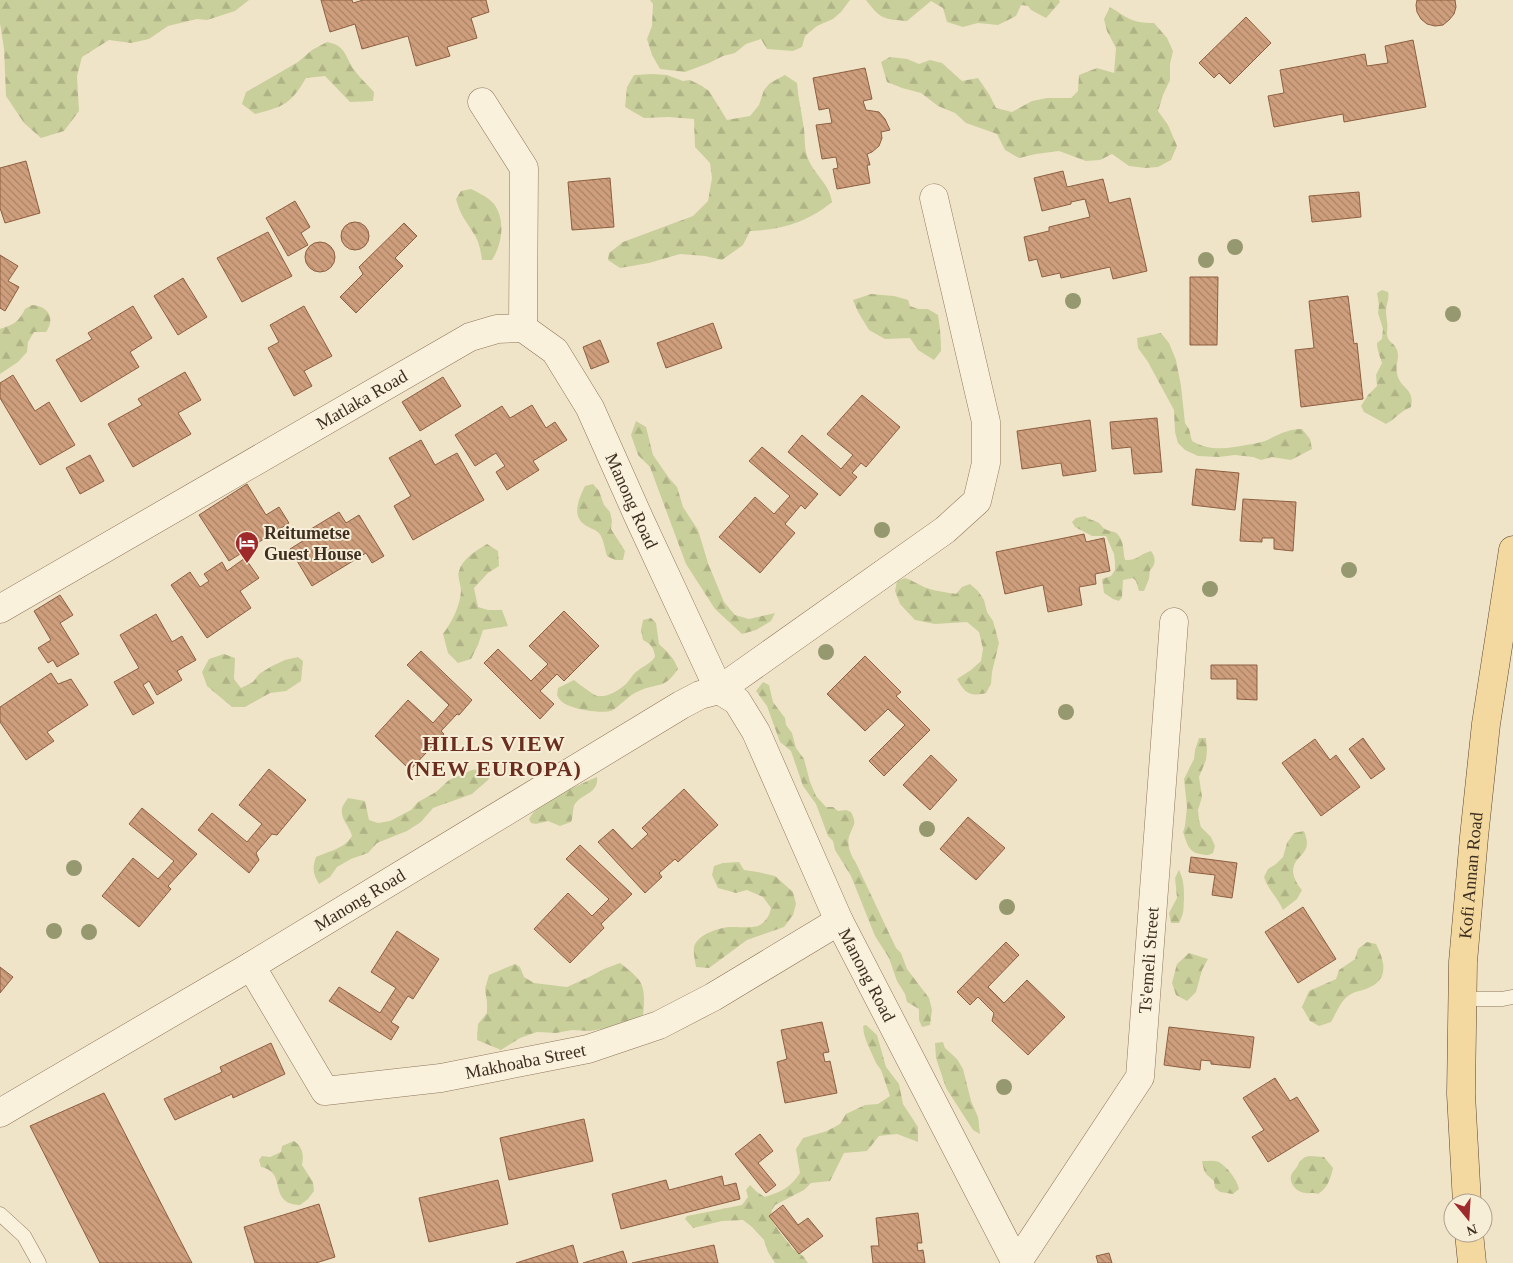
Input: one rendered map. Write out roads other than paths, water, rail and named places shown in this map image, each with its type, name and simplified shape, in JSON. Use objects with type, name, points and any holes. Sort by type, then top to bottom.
[{"type":"main road","name":"Kofi Annan Road","points":[[1467,1193],[1461,1094],[1464,952],[1486,724],[1513,550]]},
{"type":"main road","points":[[1470,1243],[1472,1263]]},
{"type":"street","points":[[482,102],[524,168],[523,328]]},
{"type":"street","points":[[719,690],[945,530],[977,502],[986,463],[986,422],[934,198]]},
{"type":"street","name":"Matlaka Road","points":[[0,609],[470,337],[496,329],[523,328]]},
{"type":"street","name":"Manong Road","points":[[523,328],[554,351],[590,408],[638,518],[719,690],[737,701],[756,732],[839,921],[1016,1263]]},
{"type":"street","name":"Ts'emeli Street","points":[[1016,1263],[1140,1076],[1174,622]]},
{"type":"street","name":"Manong Road","points":[[0,1113],[251,966],[700,694],[719,690]]},
{"type":"street","name":"Makhoaba Street","points":[[251,966],[325,1091],[441,1078],[597,1046],[659,1025],[713,997],[839,921]]},
{"type":"lane","points":[[1462,999],[1502,999],[1513,997]]},
{"type":"lane","points":[[0,1214],[24,1236],[39,1263]]},
{"type":"place","name":"Reitumetse Guest House","points":[[247,564]]},
{"type":"district","name":"HILLS VIEW (NEW EUROPA)","points":[[494,756]]}]
